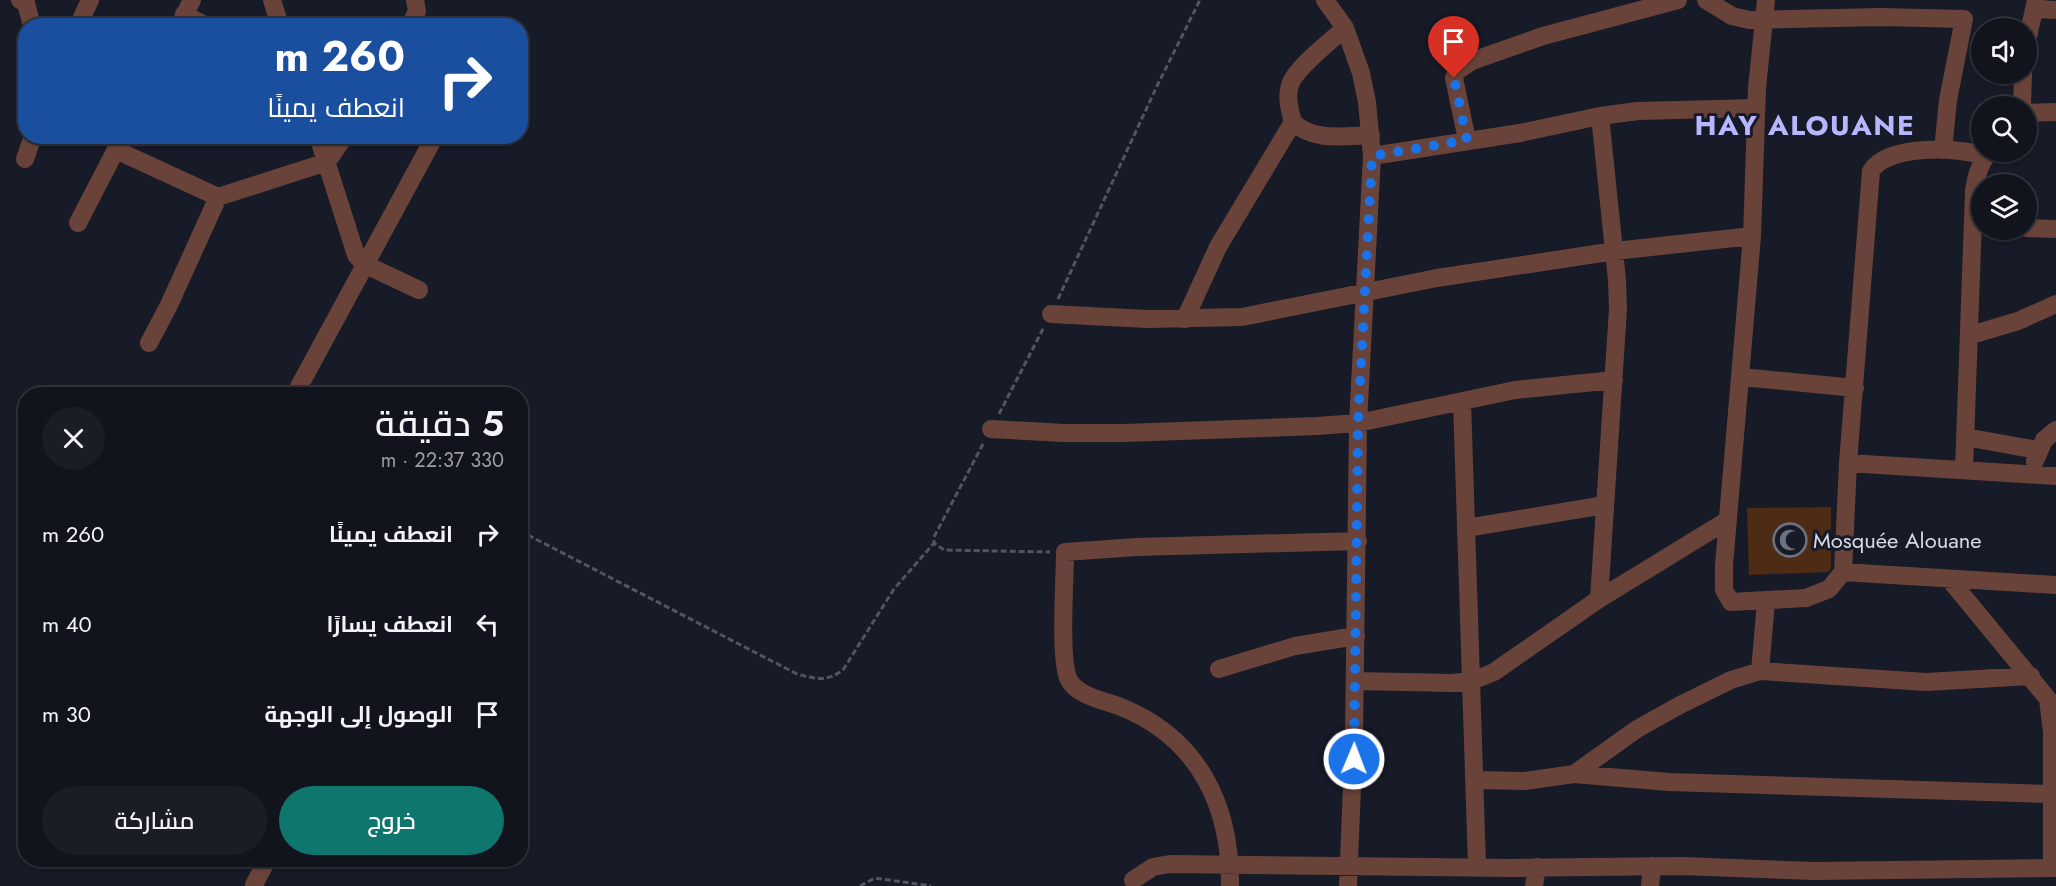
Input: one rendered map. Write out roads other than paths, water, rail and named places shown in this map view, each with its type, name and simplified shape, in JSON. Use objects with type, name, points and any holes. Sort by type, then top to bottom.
[{"type":"street","points":[[82,18],[90,0]]},
{"type":"street","points":[[272,0],[278,18]]},
{"type":"street","points":[[414,18],[417,11],[415,0]]},
{"type":"street","points":[[1325,0],[1345,28],[1360,74],[1371,135],[1372,156],[1358,423],[1356,636],[1348,886]]},
{"type":"street","points":[[1467,140],[1454,78],[1463,66],[1543,36],[1678,0]]},
{"type":"street","points":[[1706,0],[1739,19],[1881,16],[1964,19],[1948,100],[1942,150]]},
{"type":"street","points":[[1766,0],[1756,108],[1752,236],[1723,581],[1727,599],[1731,602],[1767,602],[1806,598],[1829,590],[1843,572],[1848,463],[1871,171],[1883,159],[1896,154],[1942,150],[1971,152]]},
{"type":"street","points":[[24,1],[29,18]]},
{"type":"street","points":[[2035,4],[2056,10]]},
{"type":"street","points":[[1345,28],[1294,77],[1288,95],[1293,122],[1302,130],[1320,135],[1371,135]]},
{"type":"street","points":[[1372,156],[1520,133],[1600,116],[1638,111],[1756,108]]},
{"type":"street","points":[[2037,113],[2056,112]]},
{"type":"street","points":[[1599,599],[1618,309],[1615,251],[1600,116]]},
{"type":"street","points":[[1185,319],[1218,247],[1293,122]]},
{"type":"street","points":[[25,159],[30,144]]},
{"type":"street","points":[[78,223],[119,144]]},
{"type":"street","points":[[122,144],[218,197],[327,162],[339,144]]},
{"type":"street","points":[[321,144],[353,250],[364,264],[419,290]]},
{"type":"street","points":[[299,387],[431,144]]},
{"type":"street","points":[[149,343],[169,305],[218,197]]},
{"type":"street","points":[[2037,228],[2056,228]]},
{"type":"street","points":[[1051,314],[1098,318],[1242,317],[1437,278],[1615,251],[1752,236]]},
{"type":"street","points":[[1964,470],[1976,240]]},
{"type":"street","points":[[1971,335],[2018,321],[2056,304]]},
{"type":"street","points":[[1741,377],[1855,388]]},
{"type":"street","points":[[991,429],[1064,433],[1124,433],[1279,429],[1358,423],[1515,390],[1614,380]]},
{"type":"street","points":[[1462,401],[1476,866]]},
{"type":"street","points":[[2031,474],[2038,450],[2056,430]]},
{"type":"street","points":[[1965,437],[2038,450]]},
{"type":"street","points":[[1848,463],[2056,476]]},
{"type":"street","points":[[1466,528],[1605,505]]},
{"type":"street","points":[[1355,681],[1435,683],[1472,681],[1494,672],[1599,599],[1728,520]]},
{"type":"street","points":[[1230,886],[1231,864],[1220,807],[1211,788],[1182,746],[1162,727],[1146,717],[1078,690],[1068,678],[1064,656],[1065,552],[1137,547],[1358,541]]},
{"type":"street","points":[[1843,572],[2056,585]]},
{"type":"street","points":[[1133,880],[1144,871],[1170,864],[1652,866],[1738,878],[1933,878],[2054,868],[2050,707],[2043,690],[1950,580]]},
{"type":"street","points":[[1760,671],[1767,602]]},
{"type":"street","points":[[1219,669],[1295,646],[1356,636]]},
{"type":"street","points":[[1574,774],[1636,729],[1731,680],[1760,671],[1926,682],[2031,676]]},
{"type":"street","points":[[1474,780],[1526,781],[1574,774],[1669,782],[2051,794]]},
{"type":"street","points":[[1650,886],[1652,866]]},
{"type":"street","points":[[238,886],[254,886],[264,867]]},
{"type":"street","points":[[1534,886],[1537,867]]},
{"type":"place","name":"Mosquée Alouane","points":[[1790,540]]},
{"type":"district","name":"HAY ALOUANE","points":[[1805,125]]}]
